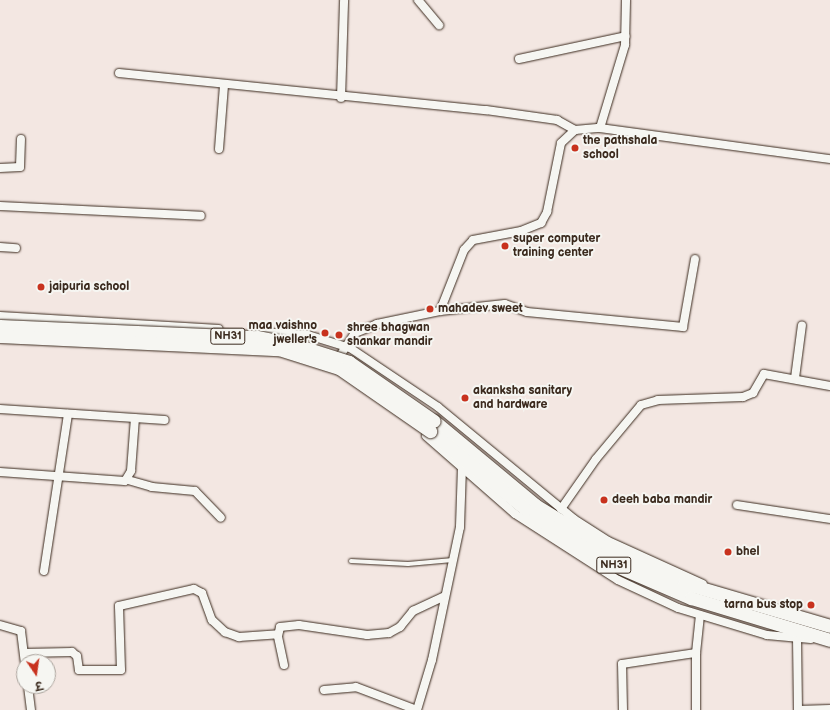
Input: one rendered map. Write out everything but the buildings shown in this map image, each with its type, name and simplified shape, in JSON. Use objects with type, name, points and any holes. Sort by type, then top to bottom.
[{"type":"highway","name":"NH31","points":[[0,326],[257,337],[289,343],[349,362],[535,505],[607,548],[691,586],[830,625]]},
{"type":"highway","name":"NH31","points":[[0,336],[279,349],[339,368],[432,426],[535,517],[605,561],[691,598],[830,641]]},
{"type":"street","points":[[341,98],[344,0]]},
{"type":"street","points":[[418,0],[439,25]]},
{"type":"street","points":[[600,128],[626,36],[626,0]]},
{"type":"street","points":[[519,59],[626,36]]},
{"type":"street","points":[[119,73],[341,98],[546,118],[575,130],[600,128],[830,160]]},
{"type":"street","points":[[219,149],[224,85]]},
{"type":"street","points":[[440,311],[464,250],[473,240],[532,229],[546,218],[561,143],[575,130]]},
{"type":"street","points":[[0,168],[20,167],[21,139]]},
{"type":"street","points":[[0,206],[201,216]]},
{"type":"street","points":[[0,247],[16,248]]},
{"type":"street","points":[[332,369],[345,346],[355,333],[377,324],[440,311],[505,304],[527,312],[683,326],[696,259]]},
{"type":"street","points":[[0,316],[308,335],[345,346],[380,366],[438,408],[562,509],[608,541],[709,586],[830,625]]},
{"type":"street","points":[[795,378],[802,325]]},
{"type":"street","points":[[0,340],[241,352],[293,357],[332,369],[364,388],[415,426],[515,514],[564,548],[618,580],[700,615],[767,635],[830,641]]},
{"type":"street","points":[[562,509],[581,480],[641,405],[658,400],[731,400],[749,396],[764,374],[795,378],[830,386]]},
{"type":"street","points":[[0,409],[165,420]]},
{"type":"street","points":[[44,571],[68,414]]},
{"type":"street","points":[[128,480],[135,418]]},
{"type":"street","points":[[324,690],[356,687],[417,710],[432,660],[462,516],[462,468]]},
{"type":"street","points":[[0,472],[128,480],[152,487],[195,491],[221,518]]},
{"type":"street","points":[[737,505],[830,519]]},
{"type":"street","points":[[0,625],[21,631],[24,653],[72,652],[77,656],[79,670],[121,670],[119,606],[194,590],[202,593],[212,620],[225,632],[239,637],[278,634]]},
{"type":"street","points":[[284,665],[278,634],[280,627],[299,625],[367,635],[389,633],[400,627],[413,611],[446,596]]},
{"type":"street","points":[[696,710],[696,653],[700,615]]},
{"type":"street","points":[[797,638],[798,710],[830,709]]},
{"type":"street","points":[[623,710],[622,664],[696,653]]},
{"type":"street","points":[[29,694],[31,710]]},
{"type":"lane","points":[[351,561],[408,564],[453,560]]},
{"type":"place","name":"the pathshala school","points":[[575,148]]},
{"type":"place","name":"super computer training center","points":[[505,246]]},
{"type":"place","name":"jaipuria school","points":[[41,287]]},
{"type":"place","name":"mahadev sweet","points":[[430,309]]},
{"type":"place","name":"maa vaishno jweller's","points":[[325,333]]},
{"type":"place","name":"shree bhagwan shankar mandir","points":[[339,335]]},
{"type":"place","name":"akanksha sanitary and hardware","points":[[465,398]]},
{"type":"place","name":"deeh baba mandir","points":[[604,500]]},
{"type":"place","name":"bhel","points":[[728,552]]},
{"type":"place","name":"tarna bus stop","points":[[811,605]]}]
